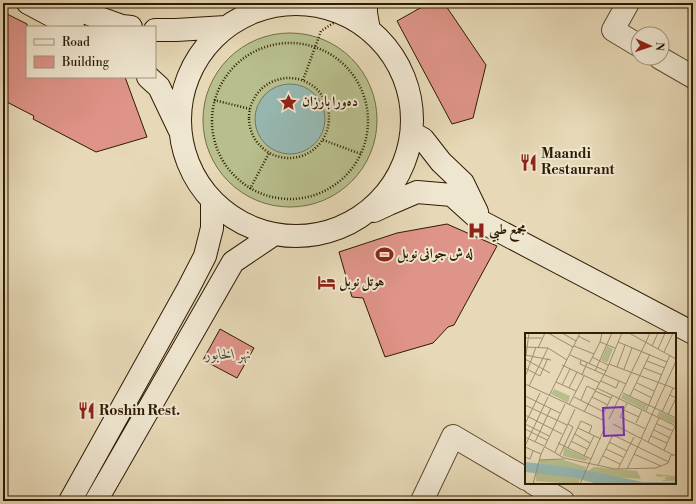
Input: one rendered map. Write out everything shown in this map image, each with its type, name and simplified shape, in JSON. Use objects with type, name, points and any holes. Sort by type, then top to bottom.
[{"type":"main road","points":[[28,3],[71,26]]},
{"type":"main road","points":[[69,3],[86,13],[122,26]]},
{"type":"main road","points":[[180,132],[181,102],[190,72],[206,46],[226,27],[250,13],[277,5],[291,3],[326,7],[347,15],[359,22],[381,41],[390,52],[404,77],[411,104],[412,133],[405,160],[393,184],[376,205],[353,222]]},
{"type":"main road","points":[[366,3],[369,30]]},
{"type":"main road","points":[[628,3],[613,30],[630,40]]},
{"type":"main road","points":[[156,30],[226,27]]},
{"type":"main road","points":[[670,64],[693,77]]},
{"type":"main road","points":[[149,78],[159,87],[180,132],[186,157],[197,181],[212,201],[230,216],[251,228],[274,235],[301,237],[328,232],[417,192],[452,195],[482,222],[693,333]]},
{"type":"main road","points":[[412,133],[423,139],[441,162],[463,183],[482,222]]},
{"type":"main road","points":[[70,501],[205,256],[212,228],[212,201]]},
{"type":"main road","points":[[96,501],[233,262],[274,235]]},
{"type":"main road","points":[[422,501],[453,436],[525,478]]},
{"type":"main road","points":[[535,484],[563,501]]},
{"type":"path","points":[[303,80],[321,31],[347,15]]},
{"type":"path","points":[[280,43],[303,44],[315,47],[324,51],[344,65],[358,84],[367,106],[368,130],[361,154],[346,175],[325,191],[301,199],[274,198],[250,189],[230,172],[217,150],[212,125],[214,100],[224,79],[239,62],[258,49],[280,43]]},
{"type":"path","points":[[290,77],[303,80],[314,86],[322,94],[327,105],[329,117],[328,129],[323,140],[315,149],[292,159],[280,158],[269,153],[258,145],[252,134],[249,122],[250,109],[255,96],[270,82],[276,79],[290,77]]},
{"type":"path","points":[[214,100],[250,109]]},
{"type":"path","points":[[323,140],[361,154]]},
{"type":"path","points":[[250,189],[269,153]]},
{"type":"green space","points":[[281,33],[299,33],[331,43],[352,58],[367,79],[377,111],[377,129],[367,161],[352,182],[331,197],[315,203],[299,207],[281,207],[249,197],[228,182],[213,161],[207,145],[203,129],[203,111],[213,79],[228,58],[249,43],[265,37]]},
{"type":"water","points":[[290,84],[303,87],[315,94],[322,106],[325,119],[322,132],[315,144],[303,151],[290,154],[277,151],[265,144],[258,132],[255,119],[258,106],[265,94],[277,87]]},
{"type":"building","points":[[429,3],[444,3],[486,65],[473,118],[452,124],[397,21]]},
{"type":"building","points":[[3,12],[27,24],[26,78],[125,78],[147,137],[96,152],[33,119],[34,116],[3,100]]},
{"type":"building","points":[[447,224],[497,246],[454,325],[448,327],[433,343],[385,357],[363,298],[352,297],[339,252],[397,233]]},
{"type":"building","name":"نهر الخابور","points":[[220,329],[254,348],[237,378],[203,360]]},
{"type":"place","name":"دەورا بارزان","points":[[289,102]]},
{"type":"place","name":"Maandi Restaurant","points":[[528,162]]},
{"type":"place","name":"مجمع طبي","points":[[476,230]]},
{"type":"place","name":"له ش جوانى نوبل","points":[[384,254]]},
{"type":"place","name":"هوتل نوبل","points":[[326,282]]},
{"type":"place","name":"Roshin Rest.","points":[[86,411]]}]
